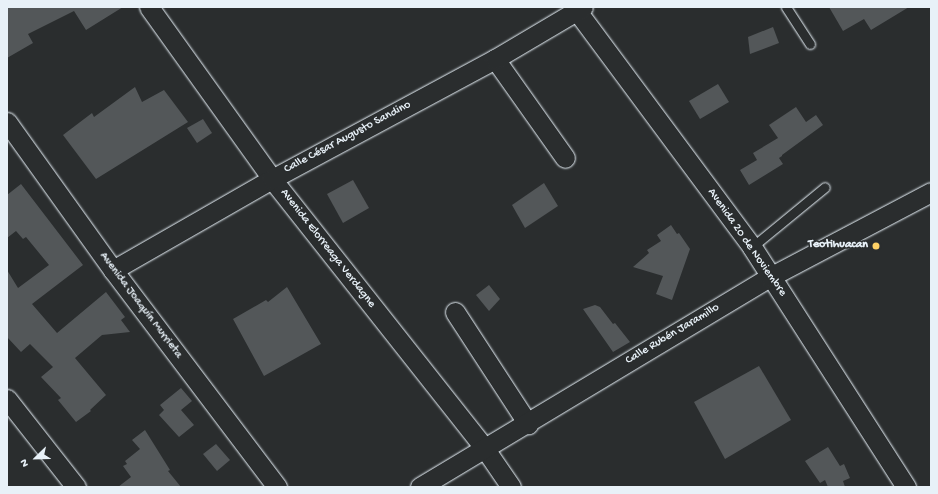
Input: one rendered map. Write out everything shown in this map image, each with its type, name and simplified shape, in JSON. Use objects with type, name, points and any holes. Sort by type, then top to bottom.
[{"type":"street","name":"Avenida Elorreaga Verdagne","points":[[150,7],[272,179],[485,449],[511,487]]},
{"type":"street","name":"Calle César Augusto Sandino","points":[[113,270],[272,179],[495,59],[578,8]]},
{"type":"street","name":"Avenida 20 de Noviembre","points":[[578,8],[752,247],[906,487]]},
{"type":"street","points":[[495,59],[565,158]]},
{"type":"street","name":"Avenida Joaquín Murrieta","points":[[7,122],[113,270],[277,487]]},
{"type":"street","name":"Calle Rubén Jaramillo","points":[[420,487],[528,424],[770,277],[931,192]]},
{"type":"street","points":[[455,312],[528,424]]},
{"type":"street","points":[[7,399],[76,487]]},
{"type":"lane","points":[[786,7],[810,44]]},
{"type":"lane","points":[[752,247],[825,187]]},
{"type":"building","points":[[7,7],[123,7],[86,30],[74,11],[28,34],[33,43],[7,58]]},
{"type":"building","points":[[829,7],[909,7],[871,30],[864,19],[843,31]]},
{"type":"building","points":[[773,27],[779,43],[750,54],[748,37]]},
{"type":"building","points":[[718,84],[729,102],[700,119],[689,101]]},
{"type":"building","points":[[135,87],[142,102],[164,90],[188,122],[96,179],[63,135],[92,113],[94,117]]},
{"type":"building","points":[[796,107],[806,122],[816,115],[823,125],[782,155],[779,158],[783,164],[749,185],[740,170],[757,160],[753,153],[778,138],[769,125]]},
{"type":"building","points":[[203,119],[212,133],[197,143],[187,128]]},
{"type":"building","points":[[353,180],[369,208],[343,223],[327,194]]},
{"type":"building","points":[[544,183],[558,206],[525,228],[512,205]]},
{"type":"building","points":[[21,184],[83,265],[32,304],[57,333],[106,292],[125,317],[121,320],[130,332],[102,335],[75,358],[106,395],[90,410],[91,411],[76,422],[58,400],[61,398],[41,377],[53,367],[30,344],[21,352],[7,337],[7,270],[18,288],[49,265],[26,237],[23,239],[16,231],[7,238],[7,195]]},
{"type":"building","points":[[671,225],[677,234],[679,233],[690,249],[672,300],[656,294],[663,276],[633,267],[649,253],[647,250],[661,241],[657,235]]},
{"type":"building","points":[[489,285],[500,299],[489,311],[476,295]]},
{"type":"building","points":[[287,287],[321,344],[264,376],[233,319],[266,300],[268,302]]},
{"type":"building","points":[[595,305],[600,307],[630,342],[613,352],[583,309]]},
{"type":"building","points":[[759,366],[791,420],[725,459],[694,402]]},
{"type":"building","points":[[181,388],[192,401],[181,410],[194,425],[179,437],[159,415],[164,410],[160,405]]},
{"type":"building","points":[[145,430],[170,470],[168,471],[181,487],[118,487],[131,477],[123,466],[127,464],[125,461],[140,449],[132,440]]},
{"type":"building","points":[[216,444],[230,460],[217,471],[203,454]]},
{"type":"building","points":[[828,447],[840,466],[844,464],[850,478],[843,481],[845,487],[828,487],[825,480],[820,483],[805,461]]},
{"type":"place","name":"Teotihuacan","points":[[876,246]]}]
